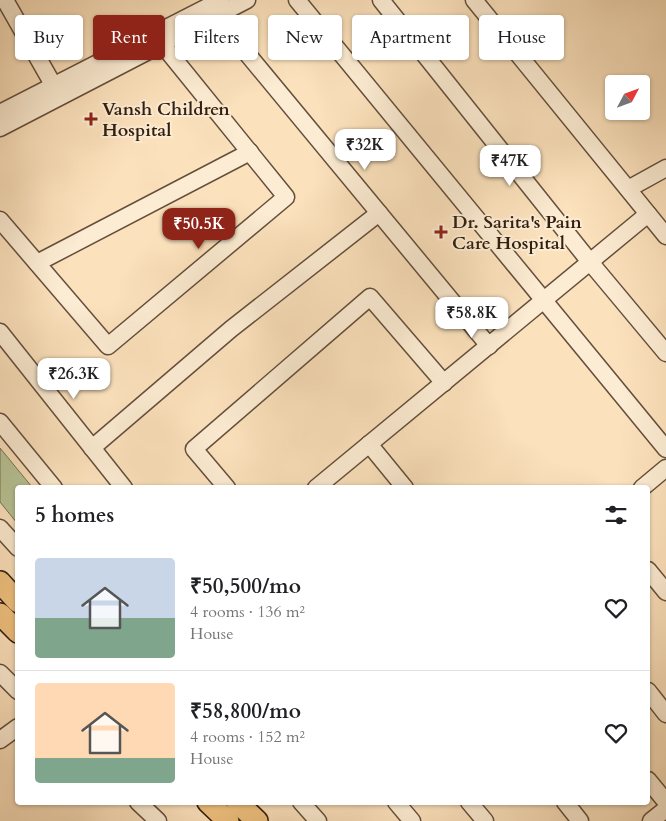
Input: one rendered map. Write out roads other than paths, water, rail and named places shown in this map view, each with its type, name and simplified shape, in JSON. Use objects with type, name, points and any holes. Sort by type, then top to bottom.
[{"type":"main road","points":[[0,582],[15,599]]},
{"type":"main road","points":[[0,614],[15,629]]},
{"type":"main road","points":[[211,805],[228,821]]},
{"type":"main road","points":[[240,805],[257,821]]},
{"type":"street","points":[[5,0],[57,91]]},
{"type":"street","points":[[0,128],[57,91],[221,0]]},
{"type":"street","points":[[218,15],[247,0]]},
{"type":"street","points":[[297,0],[666,449]]},
{"type":"street","points":[[381,0],[590,262],[666,353]]},
{"type":"street","points":[[474,0],[666,236]]},
{"type":"street","points":[[0,220],[108,346],[286,197],[165,48]]},
{"type":"street","points":[[0,113],[57,91],[126,60]]},
{"type":"street","points":[[252,60],[489,346]]},
{"type":"street","points":[[37,263],[250,152]]},
{"type":"street","points":[[628,189],[666,168]]},
{"type":"street","points":[[92,448],[231,329],[379,213]]},
{"type":"street","points":[[320,485],[648,214]]},
{"type":"street","points":[[224,485],[194,449],[370,298],[444,383]]},
{"type":"street","points":[[0,332],[122,485]]},
{"type":"street","points":[[0,422],[52,485]]},
{"type":"street","points":[[369,444],[403,485]]},
{"type":"street","points":[[646,485],[666,468]]},
{"type":"street","points":[[0,528],[15,545]]},
{"type":"street","points":[[650,572],[666,592]]},
{"type":"street","points":[[0,673],[15,688]]},
{"type":"street","points":[[650,694],[666,714]]},
{"type":"street","points":[[0,740],[15,728]]},
{"type":"street","points":[[650,782],[666,802]]},
{"type":"street","points":[[141,805],[158,821]]},
{"type":"street","points":[[304,805],[318,821]]},
{"type":"street","points":[[400,805],[412,821]]},
{"type":"street","points":[[472,805],[486,821]]},
{"type":"street","points":[[567,805],[580,821]]},
{"type":"street","points":[[651,821],[666,809]]},
{"type":"place","name":"Vansh Children Hospital","points":[[91,119]]},
{"type":"place","name":"Dr. Sarita's Pain Care Hospital","points":[[441,232]]}]
